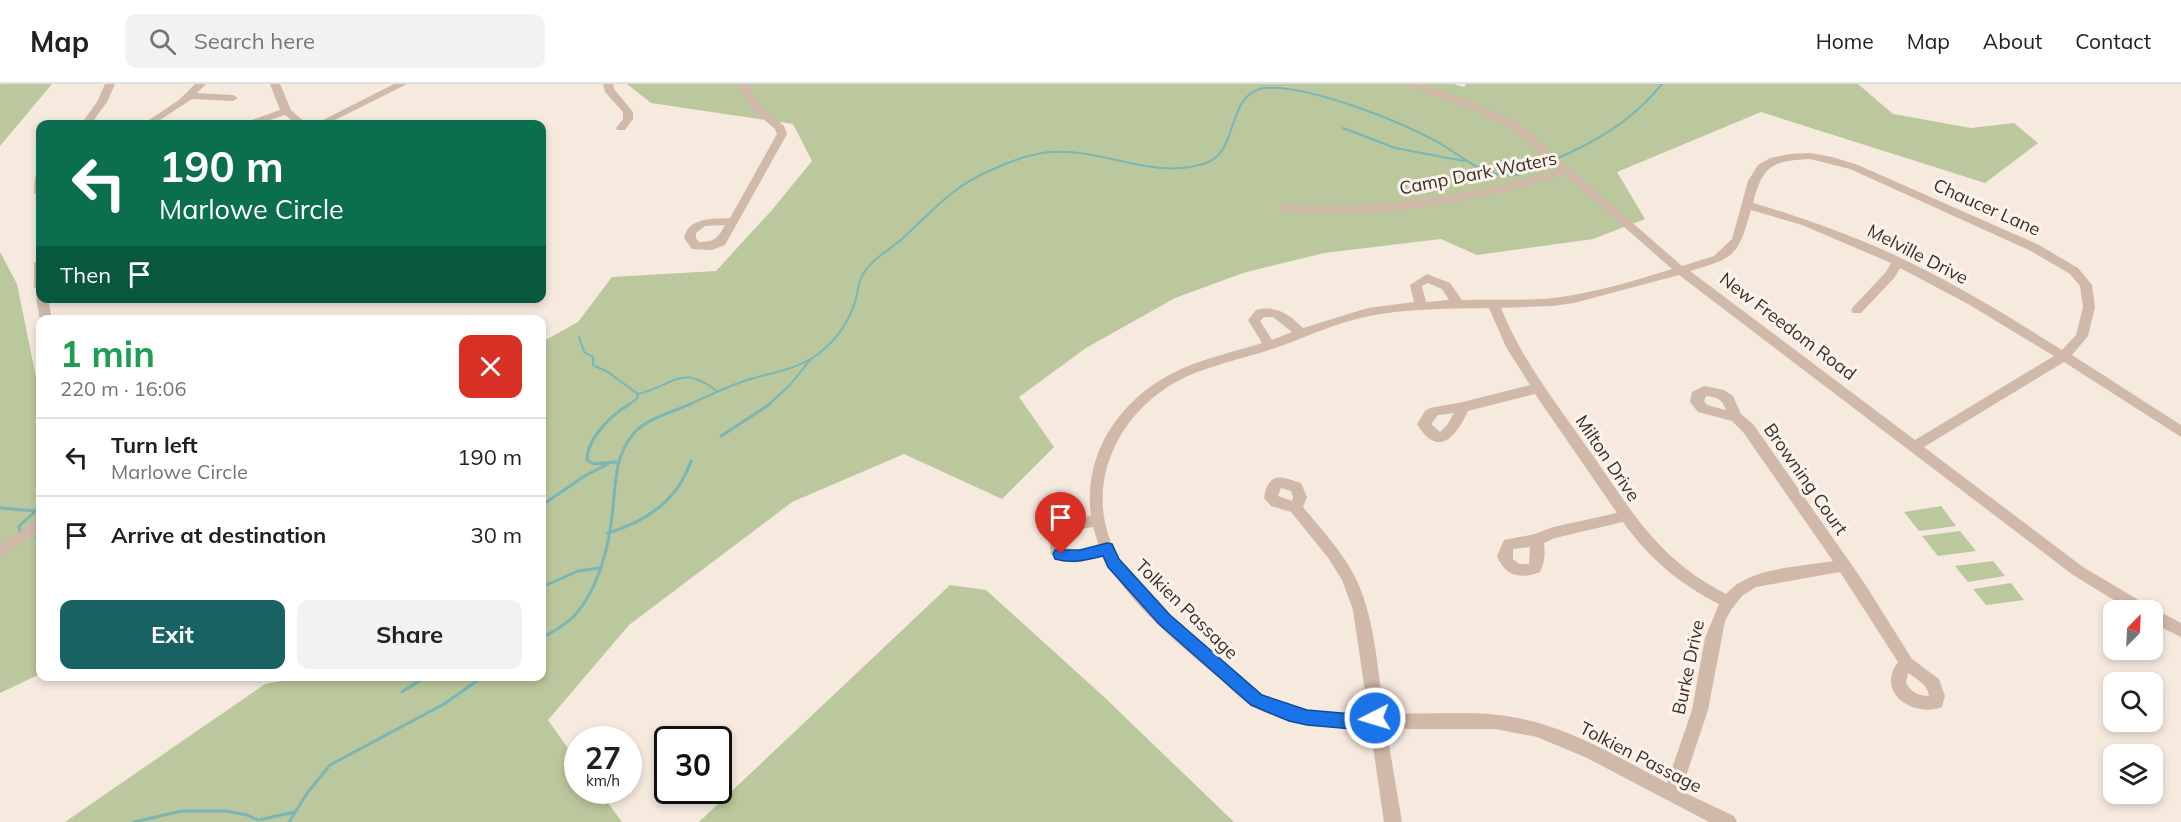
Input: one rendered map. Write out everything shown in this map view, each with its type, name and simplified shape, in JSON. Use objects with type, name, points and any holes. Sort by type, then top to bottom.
[{"type":"street","points":[[89,120],[105,98],[110,84]]},
{"type":"street","points":[[154,120],[190,96],[201,84]]},
{"type":"street","points":[[275,84],[286,111],[297,120]]},
{"type":"street","points":[[328,120],[402,84]]},
{"type":"street","points":[[608,84],[609,90],[628,112],[628,118],[621,128]]},
{"type":"street","name":"New Freedom Road","points":[[1408,84],[1514,125],[1680,270],[1916,446],[2078,571],[2126,600]]},
{"type":"street","points":[[732,221],[768,162],[782,134],[780,128],[754,104],[743,85]]},
{"type":"street","points":[[190,96],[232,98]]},
{"type":"street","points":[[261,120],[286,111]]},
{"type":"street","name":"Chaucer Lane","points":[[1680,270],[1718,259],[1728,251],[1737,240],[1755,176],[1767,163],[1790,157],[1821,158],[1854,167],[2034,248],[2074,271],[2081,278],[2088,292],[2089,307],[2082,336],[2063,357],[1916,446]]},
{"type":"street","name":"Camp Dark Waters","points":[[1285,208],[1342,210],[1413,205],[1530,182],[1566,169]]},
{"type":"street","name":"Melville Drive","points":[[1748,205],[1819,227],[1946,286],[2181,432]]},
{"type":"street","points":[[1857,310],[1889,276],[1897,263]]},
{"type":"street","name":"Tolkien Passage","points":[[1680,270],[1590,296],[1553,302],[1421,306],[1358,314],[1198,368],[1161,385],[1130,411],[1114,432],[1104,454],[1096,496],[1098,521],[1113,563],[1165,619],[1256,700],[1289,713],[1307,717],[1353,721],[1375,718],[1413,722],[1487,721],[1528,728],[1585,749],[1728,822]]},
{"type":"street","points":[[1421,306],[1416,285],[1427,278],[1446,286],[1458,304]]},
{"type":"street","name":"Milton Drive","points":[[1493,304],[1503,332],[1538,388],[1626,516],[1665,562],[1698,586],[1727,601]]},
{"type":"street","points":[[1269,345],[1254,320],[1260,313],[1272,312],[1283,316],[1301,334]]},
{"type":"street","points":[[1462,407],[1538,388]]},
{"type":"street","name":"Browning Court","points":[[1736,417],[1748,428],[1844,565],[1907,664]]},
{"type":"street","points":[[1296,507],[1342,563],[1353,586],[1361,616],[1375,718],[1393,822]]},
{"type":"street","points":[[1536,540],[1553,533],[1626,516]]},
{"type":"street","points":[[1098,521],[1071,525],[1063,529],[1056,537],[1056,550],[1061,554],[1074,557],[1107,549]]},
{"type":"street","points":[[0,552],[36,528]]},
{"type":"street","name":"Burke Drive","points":[[1672,793],[1701,709],[1717,620],[1727,601],[1742,586],[1753,581],[1844,565]]},
{"type":"street","points":[[2163,621],[2181,630]]},
{"type":"green space","points":[[52,84],[0,146],[0,85]]},
{"type":"green space","points":[[627,84],[1454,84],[1464,87],[1466,84],[1858,84],[1893,114],[1971,128],[2014,123],[2038,143],[1985,183],[1761,112],[1617,172],[1645,219],[1593,239],[1477,255],[1441,239],[1324,253],[1243,273],[1175,298],[1086,348],[1019,397],[1054,447],[1002,499],[904,454],[792,502],[629,625],[548,720],[564,743],[564,804],[609,804],[622,822],[65,822],[265,684],[280,681],[546,681],[546,340],[578,322],[612,277],[716,271],[772,210],[812,161],[793,124],[651,103]]},
{"type":"green space","points":[[0,252],[17,284],[36,377],[36,676],[0,693]]},
{"type":"green space","points":[[1941,506],[1956,526],[1919,531],[1904,512]]},
{"type":"green space","points":[[1960,531],[1976,551],[1938,556],[1922,536]]},
{"type":"green space","points":[[1993,561],[2005,576],[1968,582],[1955,566]]},
{"type":"green space","points":[[2011,583],[2024,600],[1986,605],[1973,589]]},
{"type":"green space","points":[[950,585],[986,590],[1102,695],[1234,822],[699,822],[718,804],[732,804],[732,791]]},
{"type":"waterway","points":[[718,392],[806,362],[823,350],[846,322],[855,302],[861,277],[871,264],[963,185],[1019,159],[1042,153],[1070,152],[1167,168],[1187,168],[1206,163],[1217,157],[1224,147],[1243,101],[1252,93],[1264,88],[1283,88],[1329,98],[1403,125],[1441,144],[1486,171],[1503,175],[1521,174],[1538,168],[1608,132],[1642,106],[1662,84]]},
{"type":"waterway","points":[[1343,128],[1395,148],[1464,161]]},
{"type":"waterway","points":[[579,337],[584,352],[593,357],[593,365],[608,372],[638,394]]},
{"type":"waterway","points":[[768,405],[790,385],[810,360]]},
{"type":"waterway","points":[[638,394],[686,378],[705,383],[718,392]]},
{"type":"waterway","points":[[688,405],[718,392]]},
{"type":"waterway","points":[[627,405],[637,399],[638,394]]},
{"type":"waterway","points":[[616,462],[594,464],[587,460],[588,452],[602,427],[630,404]]},
{"type":"waterway","points":[[609,532],[618,468],[628,441],[646,423],[691,404]]},
{"type":"waterway","points":[[721,436],[770,404]]},
{"type":"waterway","points":[[609,532],[635,522],[659,508],[678,487],[691,461]]},
{"type":"waterway","points":[[546,502],[586,475],[608,464]]},
{"type":"waterway","points":[[0,508],[36,511],[19,526],[20,531]]},
{"type":"waterway","points":[[546,636],[573,617],[582,606],[602,565],[609,532]]},
{"type":"waterway","points":[[546,585],[578,571],[599,568]]},
{"type":"waterway","points":[[402,692],[419,681]]},
{"type":"waterway","points":[[289,822],[308,792],[330,765],[444,704],[477,681]]},
{"type":"waterway","points":[[134,822],[182,811],[226,811],[247,815],[258,820],[295,812]]},
{"type":"route","points":[[1061,554],[1074,557],[1107,549],[1113,563],[1165,619],[1256,700],[1289,713],[1325,720],[1353,721],[1375,718]]}]
